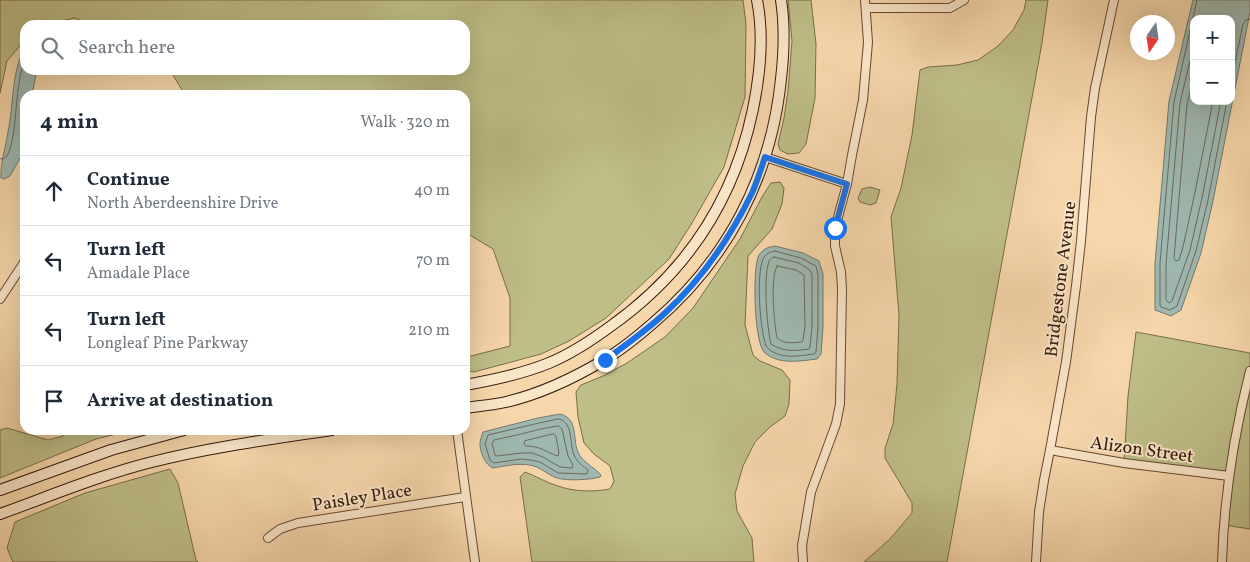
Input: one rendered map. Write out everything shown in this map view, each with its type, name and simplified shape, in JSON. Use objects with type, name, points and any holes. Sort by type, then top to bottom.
[{"type":"main road","points":[[470,385],[500,379],[550,362],[592,340],[626,316],[650,295],[696,244],[713,217],[731,182],[748,131],[756,94],[759,60],[760,36],[757,0]]},
{"type":"main road","points":[[470,407],[506,402],[554,385],[605,360],[666,312],[690,288],[715,257],[753,192],[771,137],[781,80],[784,35],[781,0]]},
{"type":"main road","points":[[0,490],[111,450],[166,435]]},
{"type":"main road","points":[[0,514],[150,462],[200,451],[301,435]]},
{"type":"street","points":[[803,562],[802,546],[812,492],[836,424],[840,404],[842,289],[841,272],[835,246],[835,228],[847,184],[864,100],[868,42],[865,4],[950,8],[964,0]]},
{"type":"street","name":"Bridgestone Avenue","points":[[1036,562],[1039,512],[1066,362],[1076,286],[1095,88],[1114,0]]},
{"type":"street","points":[[765,157],[847,184]]},
{"type":"street","points":[[0,298],[20,268]]},
{"type":"street","points":[[1222,562],[1229,476],[1239,418],[1250,371]]},
{"type":"street","points":[[458,435],[475,562]]},
{"type":"street","name":"Alizon Street","points":[[1050,450],[1124,463],[1229,476]]},
{"type":"street","name":"Paisley Place","points":[[268,538],[280,529],[298,523],[465,496]]},
{"type":"green space","points":[[0,0],[743,0],[746,24],[745,97],[724,167],[669,259],[606,318],[569,341],[541,354],[474,372],[470,371],[470,356],[510,346],[510,298],[493,249],[470,235],[470,90],[182,90],[173,75],[470,75],[470,20],[79,20],[75,18],[65,20],[20,20],[20,46],[7,61],[0,93]]},
{"type":"green space","points":[[788,0],[811,0],[816,44],[815,98],[806,144],[799,153],[788,154],[780,150],[778,144],[788,91],[792,41]]},
{"type":"green space","points":[[1026,0],[1048,0],[1042,43],[947,562],[864,562],[890,539],[912,513],[912,503],[885,458],[885,448],[893,424],[897,384],[899,315],[891,217],[901,188],[912,135],[920,70],[928,67],[957,65],[978,60],[998,46],[1013,30],[1024,10]]},
{"type":"green space","points":[[780,182],[784,188],[782,204],[772,229],[748,256],[745,325],[753,355],[760,361],[782,370],[790,380],[789,404],[785,416],[770,427],[755,442],[743,466],[735,494],[737,511],[752,538],[754,562],[532,562],[520,477],[525,472],[564,488],[591,491],[610,489],[614,481],[610,466],[594,454],[584,443],[578,417],[576,392],[581,385],[627,363],[665,337],[693,308],[740,239],[771,183]]},
{"type":"green space","points":[[870,187],[880,190],[876,203],[870,205],[860,202],[858,198],[862,189]]},
{"type":"green space","points":[[1136,332],[1250,353],[1250,529],[1224,525],[1229,476],[1124,463],[1128,396]]},
{"type":"green space","points":[[7,428],[20,432],[20,435],[31,435],[48,440],[64,435],[112,435],[96,439],[0,478],[0,430]]},
{"type":"green space","points":[[170,469],[178,483],[198,562],[13,562],[7,548],[15,522],[85,493]]},
{"type":"water","points":[[1193,0],[1250,0],[1250,12],[1235,89],[1235,15],[1190,15],[1190,105],[1232,105],[1201,253],[1181,310],[1171,316],[1155,310],[1155,263],[1169,101]]},
{"type":"water","points":[[20,57],[20,75],[36,75],[33,90],[20,90],[20,158],[10,176],[4,179],[1,178],[1,167],[10,121]]},
{"type":"water","points":[[775,246],[803,253],[819,261],[823,274],[823,327],[821,354],[817,359],[783,361],[771,357],[761,347],[756,322],[755,274],[759,255],[762,251]]},
{"type":"water","points":[[560,414],[570,420],[580,456],[601,475],[600,477],[578,480],[561,479],[553,477],[533,466],[524,464],[493,468],[485,461],[480,447],[483,432]]},
{"type":"route","points":[[605,360],[666,312],[696,281],[715,257],[753,192],[765,157],[847,184],[835,228]]}]
